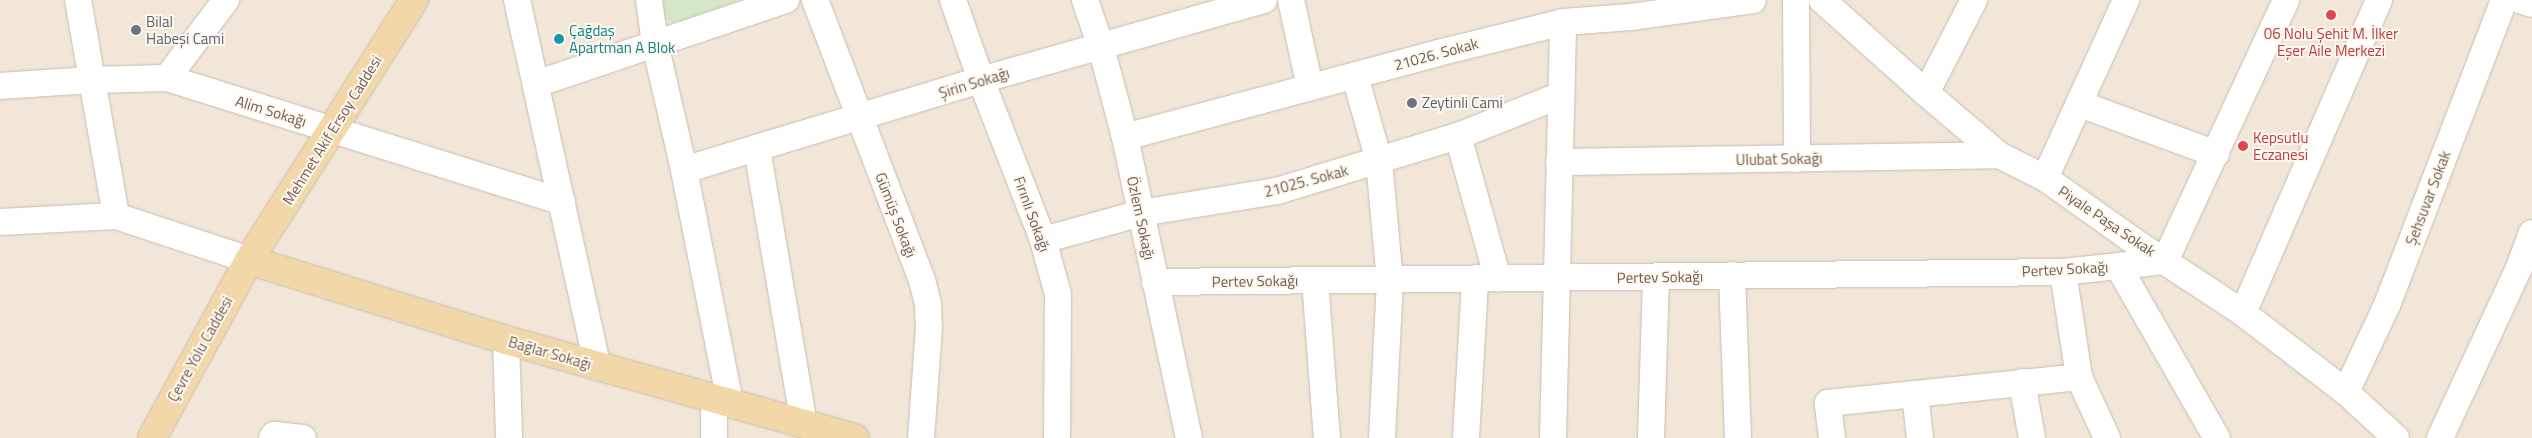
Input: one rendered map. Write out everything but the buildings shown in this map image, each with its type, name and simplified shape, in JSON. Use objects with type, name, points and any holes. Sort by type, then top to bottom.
[{"type":"main road","name":"Mehmet Akif Ersoy Caddesi","points":[[249,260],[414,0]]},
{"type":"main road","name":"Bağlar Sokağı","points":[[249,260],[506,340],[854,438]]},
{"type":"main road","name":"Çevre Yolu Caddesi","points":[[152,438],[249,260]]},
{"type":"street","points":[[78,0],[116,216]]},
{"type":"street","points":[[167,78],[226,0]]},
{"type":"street","points":[[517,0],[598,367]]},
{"type":"street","points":[[649,0],[655,44],[684,170],[722,400],[714,438]]},
{"type":"street","points":[[536,84],[786,0]]},
{"type":"street","name":"Gümüş Sokağı","points":[[815,0],[922,280],[928,304],[929,327],[921,438]]},
{"type":"street","name":"Fırınlı Sokağı","points":[[953,0],[981,80],[1043,240],[1058,294],[1057,438]]},
{"type":"street","name":"Özlem Sokağı","points":[[1085,0],[1101,47],[1125,137],[1189,438]]},
{"type":"street","name":"Şirin Sokağı","points":[[684,170],[981,80],[1101,47],[1184,11],[1264,0]]},
{"type":"street","points":[[1291,0],[1310,87]]},
{"type":"street","name":"21026. Sokak","points":[[1125,137],[1438,52],[1563,22],[1629,8],[1754,0]]},
{"type":"street","points":[[1796,0],[1797,159]]},
{"type":"street","points":[[1926,93],[1974,0]]},
{"type":"street","points":[[2045,178],[2126,0]]},
{"type":"street","points":[[2165,261],[2286,0]]},
{"type":"street","points":[[2242,312],[2379,0]]},
{"type":"street","name":"Şehsuvar Sokak","points":[[2346,392],[2387,306],[2504,0]]},
{"type":"street","points":[[2519,0],[2532,4]]},
{"type":"street","name":"Piyale Paşa Sokak","points":[[1828,2],[1926,93],[1999,154],[2045,178],[2242,312],[2346,392],[2396,438]]},
{"type":"street","points":[[1553,438],[1563,22]]},
{"type":"street","points":[[1355,76],[1379,161],[1390,281],[1382,438]]},
{"type":"street","name":"Alim Sokağı","points":[[0,86],[92,80],[167,78],[562,202]]},
{"type":"street","name":"21025. Sokak","points":[[1043,240],[1141,213],[1277,191],[1458,136],[1561,95]]},
{"type":"street","points":[[2080,104],[2216,154]]},
{"type":"street","points":[[1458,136],[1486,280],[1466,438]]},
{"type":"street","points":[[757,149],[804,424]]},
{"type":"street","name":"Ulubat Sokağı","points":[[1559,162],[1999,154]]},
{"type":"street","points":[[0,222],[116,216],[249,260]]},
{"type":"street","points":[[2440,438],[2519,268],[2532,234]]},
{"type":"street","name":"Pertev Sokağı","points":[[1155,282],[1486,280],[1732,275],[2064,272],[2165,261]]},
{"type":"street","points":[[2118,266],[2217,438]]},
{"type":"street","points":[[2064,272],[2078,377],[2108,438]]},
{"type":"street","points":[[1732,275],[1738,438]]},
{"type":"street","points":[[1651,438],[1656,277]]},
{"type":"street","points":[[1315,280],[1327,438]]},
{"type":"street","points":[[506,340],[509,438]]},
{"type":"street","points":[[1832,438],[1828,403],[2078,377]]},
{"type":"street","points":[[2022,382],[2032,438]]},
{"type":"street","points":[[1915,394],[1920,438]]},
{"type":"street","points":[[272,438],[274,435],[303,438]]},
{"type":"shaded area","points":[[0,0],[2532,0],[2532,438],[0,438]]},
{"type":"green space","points":[[662,0],[738,0],[676,24],[664,18]]},
{"type":"place","name":"06 Nolu Şehit M. İlker Eşer Aile Merkezi","points":[[2331,15]]},
{"type":"place","name":"Bilal Habeşi Cami","points":[[136,30]]},
{"type":"place","name":"Çağdaş Apartman A Blok","points":[[559,39]]},
{"type":"place","name":"Zeytinli Cami","points":[[1412,103]]},
{"type":"place","name":"Kepsutlu Eczanesi","points":[[2243,146]]}]
